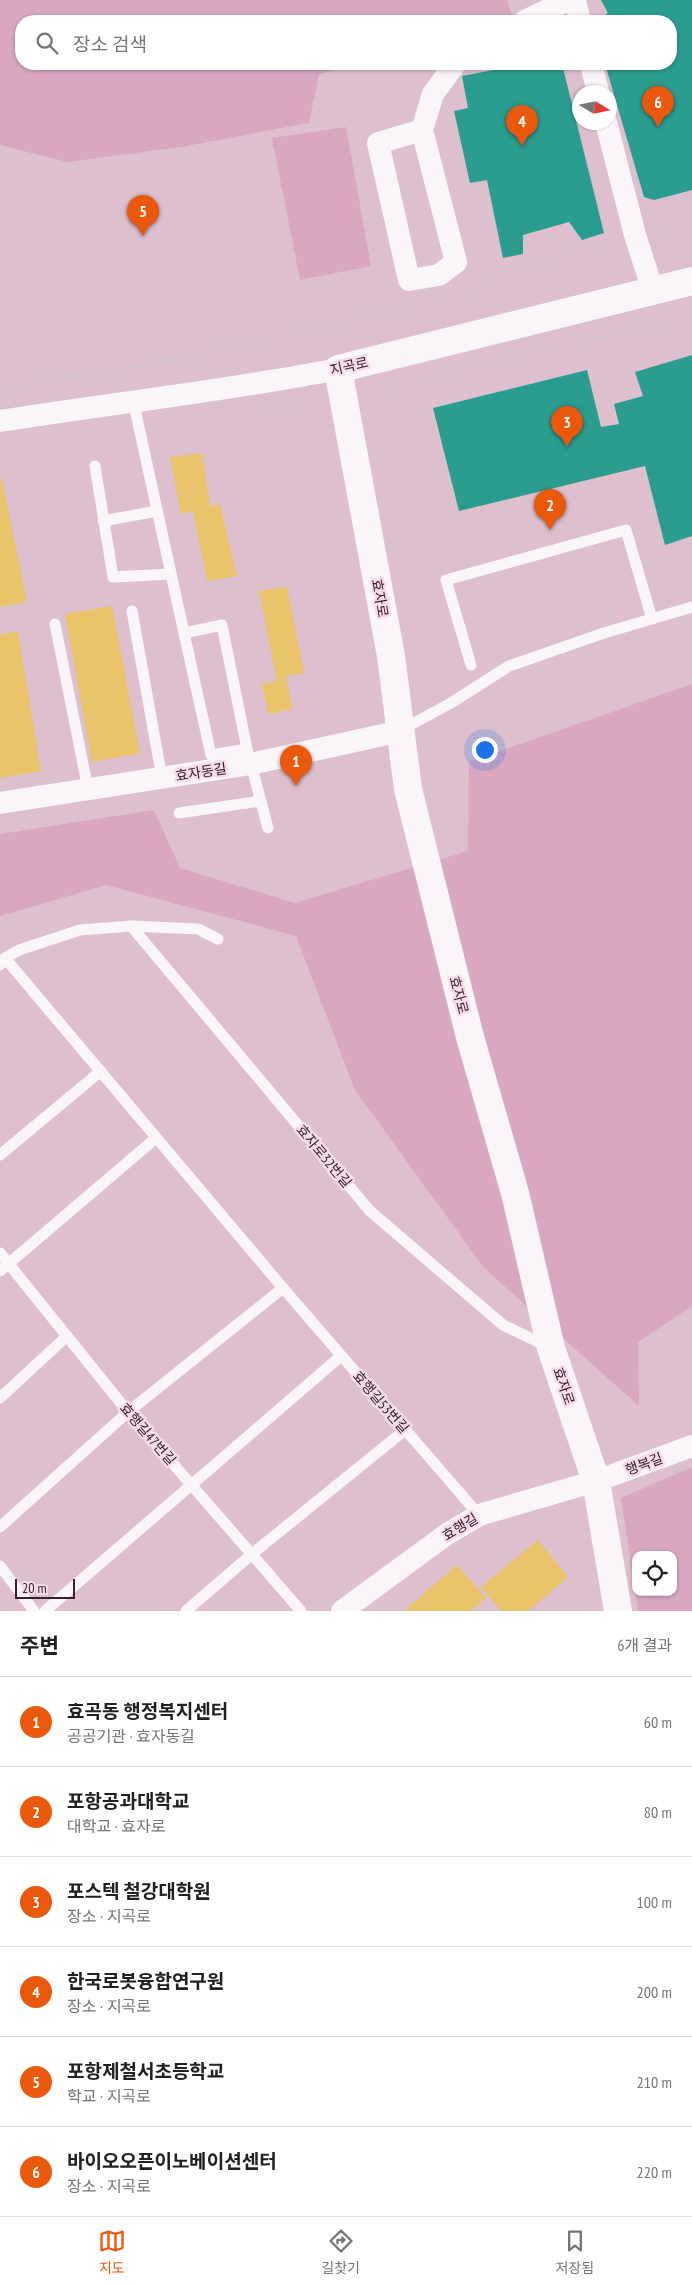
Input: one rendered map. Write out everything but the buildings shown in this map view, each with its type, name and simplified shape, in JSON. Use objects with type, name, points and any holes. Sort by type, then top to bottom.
[{"type":"street","points":[[537,15],[568,0]]},
{"type":"street","points":[[575,0],[579,15]]},
{"type":"street","points":[[422,130],[378,143],[408,280],[439,275],[456,262],[422,130],[433,94],[451,70]]},
{"type":"street","points":[[592,70],[596,85]]},
{"type":"street","points":[[608,130],[635,236],[653,291]]},
{"type":"street","name":"지곡로","points":[[0,421],[133,400],[264,384],[338,369],[692,281]]},
{"type":"street","name":"효자로","points":[[338,369],[391,656],[408,789],[470,1037],[515,1193],[551,1348],[596,1481],[618,1611]]},
{"type":"street","name":"효자동길","points":[[0,803],[162,778],[249,757],[401,730]]},
{"type":"street","name":"행복길","points":[[596,1481],[692,1446]]},
{"type":"street","name":"효행길","points":[[342,1611],[447,1534],[479,1515],[596,1481]]},
{"type":"lane","points":[[133,400],[211,755],[249,757]]},
{"type":"lane","points":[[95,466],[113,576],[171,574]]},
{"type":"lane","points":[[103,521],[158,511]]},
{"type":"lane","points":[[471,665],[446,580],[626,530],[652,619]]},
{"type":"lane","points":[[401,730],[451,703],[509,666],[692,607]]},
{"type":"lane","points":[[132,611],[162,778]]},
{"type":"lane","points":[[55,624],[88,789]]},
{"type":"lane","points":[[184,633],[222,625],[249,757],[268,828]]},
{"type":"lane","points":[[179,813],[261,801]]},
{"type":"lane","points":[[3,962],[19,950],[80,930],[131,926],[198,929],[218,938]]},
{"type":"lane","name":"효자로32번길","points":[[131,926],[370,1211],[503,1324],[551,1348]]},
{"type":"lane","name":"효행길53번길","points":[[3,962],[101,1071],[282,1288],[479,1515]]},
{"type":"lane","points":[[0,1155],[101,1071]]},
{"type":"lane","points":[[4,1267],[156,1138]]},
{"type":"lane","name":"효행길47번길","points":[[0,1253],[4,1267],[67,1336],[128,1412],[301,1611]]},
{"type":"lane","points":[[0,1527],[128,1412],[282,1288]]},
{"type":"lane","points":[[0,1398],[67,1336]]},
{"type":"lane","points":[[45,1611],[341,1356]]},
{"type":"lane","points":[[186,1611],[252,1554],[405,1430]]},
{"type":"lane","points":[[0,1566],[34,1611]]},
{"type":"path","points":[[0,391],[192,356],[458,295],[502,272],[692,221]]},
{"type":"path","points":[[379,403],[382,395],[400,385],[529,353],[692,318]]},
{"type":"shaded area","points":[[0,0],[507,0],[512,15],[15,15],[15,70],[335,70],[319,74],[309,123],[181,147],[67,162],[0,145]]},
{"type":"shaded area","points":[[346,127],[371,266],[300,280],[272,138]]},
{"type":"shaded area","points":[[692,684],[692,1306],[638,1342],[639,1406],[484,1268],[355,1090],[296,936],[106,885],[0,916],[0,834],[154,810],[180,868],[295,903],[468,851],[469,762]]},
{"type":"shaded area","points":[[692,1467],[692,1611],[638,1611],[636,1596],[677,1596],[677,1551],[632,1551],[632,1571],[621,1498]]},
{"type":"place","name":"바이오오픈이노베이션센터","points":[[658,127]]},
{"type":"place","name":"한국로봇융합연구원","points":[[522,146]]},
{"type":"place","name":"포항제철서초등학교","points":[[143,236]]},
{"type":"place","name":"포스텍 철강대학원","points":[[567,447]]},
{"type":"place","name":"포항공과대학교","points":[[550,530]]},
{"type":"place","name":"효곡동 행정복지센터","points":[[296,786]]}]
